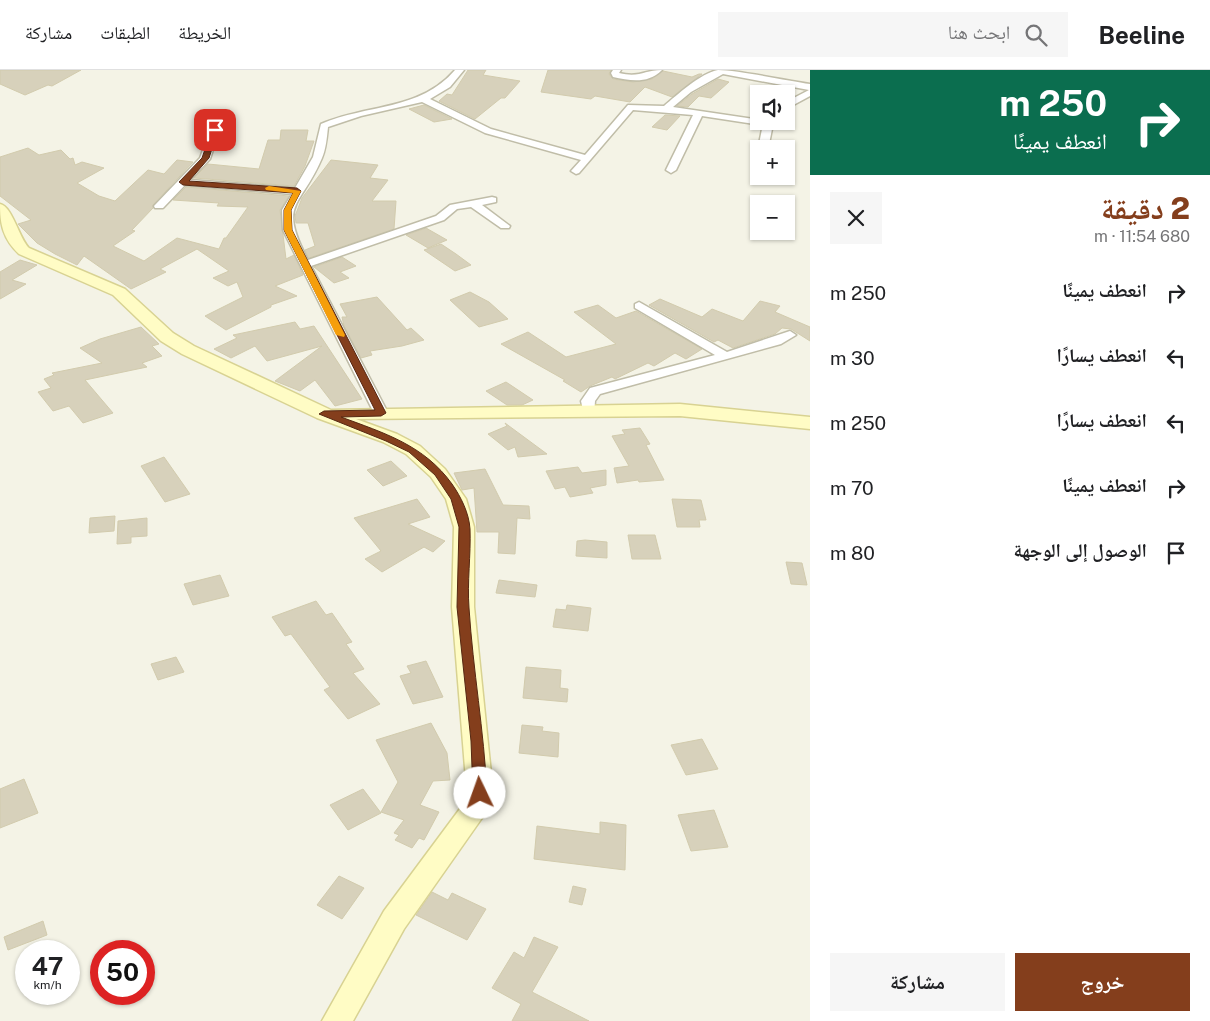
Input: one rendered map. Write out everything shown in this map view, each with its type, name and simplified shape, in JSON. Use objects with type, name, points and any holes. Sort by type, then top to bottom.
[{"type":"main road","points":[[0,208],[16,243],[24,251],[119,292],[141,310],[167,337],[188,350],[324,414],[390,438],[412,450],[438,473],[456,499],[464,527],[463,607],[478,741],[480,793],[473,811],[394,920],[336,1021]]},
{"type":"main road","points":[[324,414],[680,410],[810,423]]},
{"type":"street","points":[[381,413],[304,265],[288,230],[288,210],[297,191],[318,157],[324,126],[346,118],[424,100],[451,85],[460,70]]},
{"type":"street","points":[[617,70],[614,73],[616,75],[638,80],[658,70]]},
{"type":"street","points":[[666,109],[688,90],[723,70],[810,87]]},
{"type":"street","points":[[795,101],[810,92]]},
{"type":"street","points":[[424,100],[488,131],[586,158]]},
{"type":"street","points":[[576,171],[631,107],[666,109],[750,120]]},
{"type":"street","points":[[671,170],[699,113]]},
{"type":"street","points":[[159,206],[171,191],[183,182],[206,158],[218,119]]},
{"type":"street","points":[[183,182],[297,191]]},
{"type":"street","points":[[304,265],[440,218],[454,207],[492,200]]},
{"type":"street","points":[[474,204],[505,226]]},
{"type":"street","points":[[640,306],[726,356]]},
{"type":"street","points":[[589,411],[588,401],[596,392],[726,356],[777,341],[790,335]]},
{"type":"building","points":[[0,70],[81,70],[52,86],[48,85],[25,95],[0,84]]},
{"type":"building","points":[[468,70],[486,70],[483,75],[520,81],[505,98],[501,98],[475,119],[439,101],[447,94],[452,95]]},
{"type":"building","points":[[548,70],[611,70],[609,74],[613,79],[633,82],[652,79],[663,71],[692,77],[702,74],[672,97],[645,87],[630,102],[595,96],[591,99],[541,92]]},
{"type":"building","points":[[718,79],[729,82],[711,98],[699,96],[688,107],[677,106],[692,94]]},
{"type":"building","points":[[424,105],[452,119],[434,122],[409,109]]},
{"type":"building","points":[[665,115],[680,116],[667,130],[652,127]]},
{"type":"building","points":[[281,130],[308,130],[306,141],[314,141],[305,166],[294,186],[194,178],[208,164],[259,169],[268,140],[280,140]]},
{"type":"building","points":[[28,148],[39,155],[61,150],[70,159],[73,158],[75,165],[82,162],[104,168],[77,183],[99,196],[115,201],[148,170],[164,174],[177,160],[193,162],[132,230],[135,231],[113,246],[144,261],[177,238],[219,249],[224,238],[226,238],[248,207],[217,206],[219,203],[173,200],[186,187],[289,196],[280,210],[286,259],[294,255],[303,275],[275,286],[297,296],[271,305],[271,307],[226,330],[205,316],[243,297],[237,282],[228,286],[213,278],[229,271],[197,249],[160,269],[166,272],[131,289],[84,256],[77,265],[55,254],[37,243],[18,224],[31,220],[0,196],[0,157]]},
{"type":"building","points":[[331,160],[378,165],[370,178],[388,180],[372,201],[396,201],[394,229],[309,258],[305,250],[315,246],[308,223],[296,223],[295,216],[302,198]]},
{"type":"building","points":[[426,228],[447,240],[428,248],[406,235]]},
{"type":"building","points":[[441,244],[471,265],[455,271],[424,250]]},
{"type":"building","points":[[342,257],[356,266],[340,272],[349,278],[334,283],[314,267]]},
{"type":"building","points":[[20,260],[37,265],[12,280],[26,284],[0,299],[0,272]]},
{"type":"building","points":[[470,292],[489,302],[508,319],[479,327],[450,300]]},
{"type":"building","points":[[377,297],[407,330],[411,328],[424,340],[370,351],[372,355],[361,358],[344,326],[342,317],[347,317],[340,304]]},
{"type":"building","points":[[660,299],[702,317],[712,309],[743,321],[760,301],[780,306],[775,312],[810,327],[810,341],[791,329],[782,328],[775,334],[733,348],[718,340],[714,342],[649,305]]},
{"type":"building","points":[[598,305],[616,318],[636,311],[702,349],[686,359],[675,353],[654,366],[648,363],[615,379],[612,377],[590,386],[581,392],[563,381],[565,380],[501,344],[528,332],[566,357],[616,344],[574,312]]},
{"type":"building","points":[[295,322],[300,329],[314,326],[362,399],[335,406],[315,380],[300,391],[275,381],[322,346],[267,361],[255,346],[231,358],[214,349],[237,338],[233,335]]},
{"type":"building","points":[[141,327],[159,344],[152,346],[162,356],[142,363],[147,367],[85,380],[113,413],[83,423],[69,406],[53,411],[38,392],[51,388],[44,379],[54,375],[52,373],[102,363],[80,348],[100,339]]},
{"type":"building","points":[[506,382],[533,400],[522,405],[507,405],[486,391]]},
{"type":"building","points":[[505,423],[547,454],[518,457],[515,447],[508,450],[488,434],[507,426]]},
{"type":"building","points":[[640,428],[650,444],[646,445],[664,480],[639,482],[638,480],[617,483],[614,468],[629,466],[612,436],[625,434],[622,430]]},
{"type":"building","points":[[164,457],[190,494],[165,502],[141,466]]},
{"type":"building","points":[[391,461],[407,476],[383,486],[367,470]]},
{"type":"building","points":[[578,467],[582,473],[606,470],[606,485],[590,488],[593,493],[570,497],[565,487],[555,489],[546,471]]},
{"type":"building","points":[[485,469],[503,505],[529,506],[530,519],[517,518],[515,554],[498,553],[499,532],[477,532],[474,488],[462,490],[454,473]]},
{"type":"building","points":[[417,499],[430,517],[408,524],[445,541],[433,552],[424,547],[382,572],[365,559],[381,551],[354,518]]},
{"type":"building","points":[[672,499],[701,500],[706,520],[699,520],[700,527],[677,527]]},
{"type":"building","points":[[115,516],[114,531],[89,533],[90,518]]},
{"type":"building","points":[[147,518],[147,536],[131,537],[131,543],[117,544],[118,521]]},
{"type":"building","points":[[628,535],[655,535],[661,559],[632,559]]},
{"type":"building","points":[[577,541],[607,542],[607,558],[576,556]]},
{"type":"building","points":[[786,562],[802,563],[807,585],[791,584]]},
{"type":"building","points":[[220,575],[229,596],[193,605],[184,584]]},
{"type":"building","points":[[499,580],[537,585],[535,597],[496,593]]},
{"type":"building","points":[[316,601],[326,615],[332,613],[352,642],[346,644],[364,669],[353,673],[380,704],[348,719],[324,690],[330,687],[291,634],[285,636],[272,617]]},
{"type":"building","points":[[567,605],[591,608],[588,631],[553,627],[556,609],[566,610]]},
{"type":"building","points":[[176,657],[184,672],[158,680],[151,664]]},
{"type":"building","points":[[426,661],[443,697],[413,704],[400,676],[411,673],[407,666]]},
{"type":"building","points":[[526,667],[561,670],[560,688],[568,689],[567,702],[523,698]]},
{"type":"building","points":[[431,723],[447,753],[450,780],[433,781],[420,805],[439,812],[424,840],[419,838],[412,848],[395,840],[399,835],[394,833],[404,820],[381,812],[398,782],[376,740]]},
{"type":"building","points":[[522,725],[543,727],[542,731],[559,733],[558,757],[519,753]]},
{"type":"building","points":[[702,739],[718,769],[686,775],[671,745]]},
{"type":"building","points":[[24,779],[38,813],[0,828],[0,789]]},
{"type":"building","points":[[363,789],[381,813],[348,830],[330,805]]},
{"type":"building","points":[[714,810],[728,847],[691,851],[678,815]]},
{"type":"building","points":[[600,822],[626,825],[625,870],[534,859],[537,826],[600,834]]},
{"type":"building","points":[[339,876],[364,888],[342,919],[317,905]]},
{"type":"building","points":[[573,886],[586,889],[582,905],[569,902]]},
{"type":"building","points":[[432,892],[448,900],[452,893],[486,909],[467,940],[416,915]]},
{"type":"building","points":[[43,921],[47,935],[34,940],[15,940],[15,947],[8,950],[4,937]]},
{"type":"building","points":[[534,937],[558,947],[532,992],[589,1021],[512,1021],[521,1004],[492,988],[514,952],[524,958]]},
{"type":"slow traffic","points":[[269,188],[297,191],[288,210],[288,230],[341,335]]},
{"type":"route","points":[[215,130],[206,158],[183,182],[297,191],[288,210],[288,230],[381,413],[324,414],[390,438],[412,450],[438,473],[456,499],[464,527],[463,607],[478,741],[480,793]]}]
